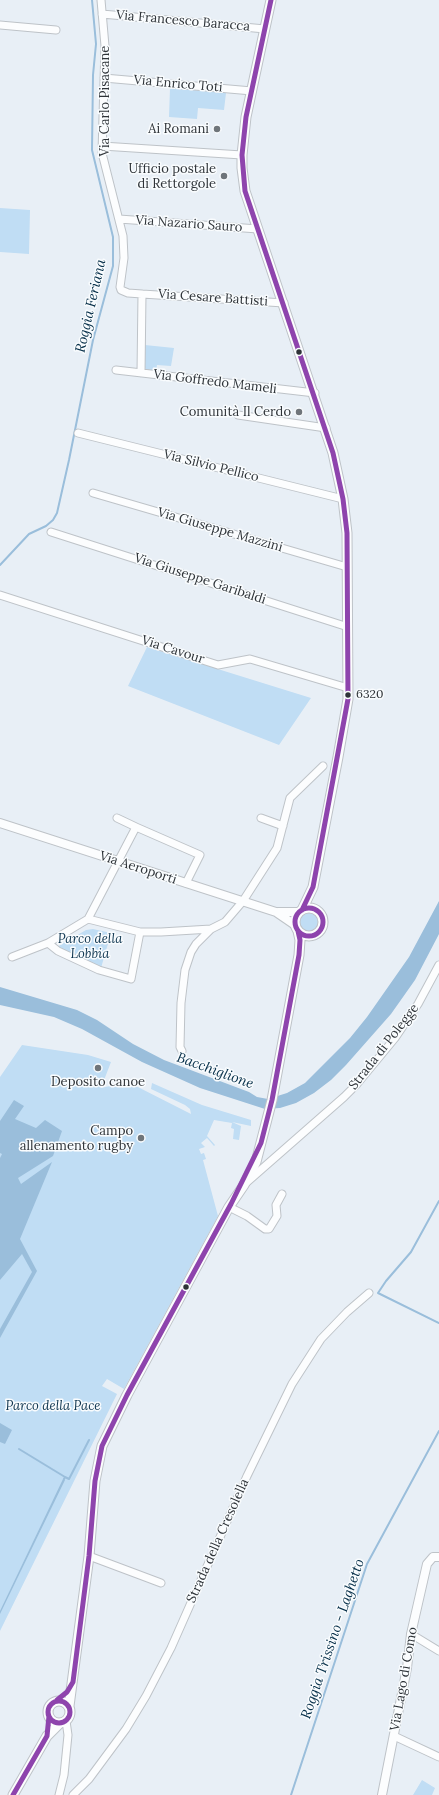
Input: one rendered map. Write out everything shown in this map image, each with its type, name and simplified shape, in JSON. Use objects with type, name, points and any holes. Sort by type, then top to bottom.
[{"type":"main road","points":[[230,1206],[256,1164],[261,1143],[299,955],[300,940],[296,918],[313,887],[338,757],[348,688],[347,533],[343,499],[333,452],[326,428],[245,190],[242,155],[246,117],[271,0]]},
{"type":"main road","points":[[299,955],[312,936],[319,932],[322,925],[322,918],[318,911],[313,887]]},
{"type":"main road","points":[[301,911],[310,908],[318,911]]},
{"type":"main road","points":[[297,928],[304,935],[312,936]]},
{"type":"main road","points":[[69,1706],[89,1556],[95,1481],[102,1446],[127,1395],[230,1206],[256,1164]]},
{"type":"main road","points":[[47,1736],[50,1705],[67,1692],[73,1682]]},
{"type":"main road","points":[[13,1795],[47,1736],[63,1722],[71,1712],[69,1706],[64,1701],[57,1700]]},
{"type":"main road","points":[[49,1716],[53,1721],[63,1722]]},
{"type":"street","name":"Via Carlo Pisacane","points":[[101,0],[105,46],[102,146],[107,174],[119,219],[124,252],[120,287],[121,290],[128,293],[142,294]]},
{"type":"street","name":"Via Francesco Baracca","points":[[102,14],[265,29]]},
{"type":"street","points":[[0,25],[56,30]]},
{"type":"street","name":"Via Enrico Toti","points":[[104,78],[252,91]]},
{"type":"street","points":[[102,146],[242,155]]},
{"type":"street","name":"Via Nazario Sauro","points":[[119,219],[258,229]]},
{"type":"street","points":[[140,373],[142,294]]},
{"type":"street","name":"Via Cesare Battisti","points":[[142,294],[284,303]]},
{"type":"street","name":"Via Goffredo Mameli","points":[[116,370],[315,394]]},
{"type":"street","points":[[238,415],[326,428]]},
{"type":"street","name":"Via Silvio Pellico","points":[[78,432],[343,499]]},
{"type":"street","name":"Via Giuseppe Mazzini","points":[[93,493],[347,567]]},
{"type":"street","name":"Via Giuseppe Garibaldi","points":[[51,532],[348,627]]},
{"type":"street","name":"Via Cavour","points":[[0,595],[218,665],[250,659],[348,688]]},
{"type":"street","points":[[182,1051],[180,1046],[181,1003],[185,970],[194,948],[211,929],[225,922],[243,902],[277,848],[290,798],[323,766]]},
{"type":"street","points":[[117,818],[200,855],[186,883]]},
{"type":"street","points":[[261,818],[283,826]]},
{"type":"street","name":"Via Aeroporti","points":[[0,823],[276,912],[301,911]]},
{"type":"street","points":[[12,957],[48,943],[88,919],[136,827]]},
{"type":"street","name":"Via Aeroporti","points":[[276,912],[297,928]]},
{"type":"street","points":[[88,919],[140,932],[211,929]]},
{"type":"street","points":[[48,943],[58,951],[99,970],[131,979],[140,932]]},
{"type":"street","name":"Strada di Polegge","points":[[256,1164],[344,1097],[357,1084],[395,1038],[414,1010],[439,965]]},
{"type":"street","points":[[230,1206],[265,1229],[269,1228],[277,1216],[276,1205],[282,1194]]},
{"type":"street","name":"Strada della Cresolella","points":[[73,1795],[89,1779],[109,1753],[149,1689],[171,1648],[247,1476],[292,1384],[321,1339],[347,1312],[369,1293]]},
{"type":"street","points":[[89,1556],[161,1583]]},
{"type":"street","name":"Via Lago di Como","points":[[382,1795],[407,1668],[411,1634],[427,1564],[433,1557],[439,1557]]},
{"type":"street","points":[[411,1634],[439,1651]]},
{"type":"street","points":[[59,1795],[64,1775],[68,1735],[63,1722]]},
{"type":"street","points":[[394,1736],[439,1757]]},
{"type":"green space","points":[[170,88],[226,93],[224,110],[198,108],[197,119],[169,117]]},
{"type":"green space","points":[[0,208],[30,210],[29,254],[0,252]]},
{"type":"green space","points":[[145,345],[174,348],[171,366],[157,365],[156,371],[144,368]]},
{"type":"green space","points":[[147,647],[311,698],[279,745],[128,686]]},
{"type":"green space","points":[[309,913],[315,916],[318,922],[315,928],[309,931],[303,928],[300,922],[303,916]]},
{"type":"green space","name":"Parco della Lobbia","points":[[93,929],[111,933],[101,968],[57,947],[86,930]]},
{"type":"green space","name":"Parco della Pace","points":[[22,1045],[88,1055],[111,1062],[101,1088],[128,1082],[191,1114],[190,1109],[185,1105],[151,1089],[152,1083],[202,1105],[251,1120],[251,1126],[232,1122],[241,1126],[239,1140],[233,1139],[234,1129],[231,1128],[232,1123],[214,1120],[207,1136],[215,1145],[214,1146],[207,1138],[201,1143],[205,1147],[199,1149],[201,1154],[204,1153],[206,1159],[203,1160],[218,1216],[124,1389],[107,1379],[102,1386],[117,1394],[0,1631],[0,1077]]},
{"type":"green space","points":[[422,1780],[435,1788],[432,1795],[413,1795]]},
{"type":"shaded area","points":[[439,901],[439,934],[415,980],[391,1014],[331,1080],[314,1093],[296,1103],[280,1108],[265,1109],[200,1088],[142,1062],[82,1029],[54,1017],[0,1005],[0,987],[77,1010],[97,1020],[133,1044],[164,1060],[249,1092],[257,1097],[268,1099],[287,1093],[305,1083],[350,1038],[367,1017],[409,957]]},
{"type":"shaded area","points":[[14,1100],[24,1106],[15,1119],[36,1128],[45,1120],[62,1131],[53,1156],[18,1178],[21,1184],[52,1162],[20,1239],[37,1271],[0,1338],[0,1329],[32,1272],[22,1254],[0,1280],[0,1158],[2,1154],[0,1153],[0,1121]]},
{"type":"shaded area","points":[[0,1423],[12,1430],[5,1444],[0,1442]]},
{"type":"shaded area","points":[[63,1479],[65,1480],[0,1614],[0,1611]]},
{"type":"waterway","name":"Roggia Feriana","points":[[0,565],[29,534],[46,526],[53,520],[57,513],[93,340],[113,266],[113,237],[92,150],[93,75],[96,44],[92,0]]},
{"type":"waterway","name":"Roggia Trissino - Laghetto","points":[[439,1201],[411,1252],[386,1281],[378,1293],[439,1323]]},
{"type":"waterway","name":"Roggia Trissino - Laghetto","points":[[291,1795],[367,1564],[439,1431]]},
{"type":"waterway","points":[[64,1479],[65,1477],[69,1479],[89,1440]]},
{"type":"waterway","points":[[19,1449],[65,1477]]},
{"type":"transit line","points":[[271,0],[246,117],[242,155],[245,191],[333,453],[343,499],[347,533],[348,699],[313,887],[302,910]]},
{"type":"transit line","points":[[309,908],[319,912],[323,922],[319,932],[309,936],[299,932],[295,922],[299,912],[309,908]]},
{"type":"transit line","points":[[57,1700],[67,1692],[73,1682],[89,1556],[95,1481],[102,1446],[127,1395],[231,1204],[261,1143],[272,1100],[299,955],[300,940],[298,931]]},
{"type":"transit line","points":[[59,1701],[67,1704],[70,1712],[67,1720],[59,1723],[51,1720],[48,1712],[51,1704],[59,1701]]},
{"type":"transit line","points":[[13,1795],[47,1736],[49,1716]]},
{"type":"place","name":"Ai Romani","points":[[217,129]]},
{"type":"place","name":"Ufficio postale di Rettorgole","points":[[224,176]]},
{"type":"place","name":"Comunità Il Cerdo","points":[[299,412]]},
{"type":"place","name":"6320","points":[[348,695]]},
{"type":"place","name":"Deposito canoe","points":[[98,1068]]},
{"type":"place","name":"Campo allenamento rugby","points":[[141,1138]]},
{"type":"water label","name":"Bacchiglione","points":[[215,1071]]}]
